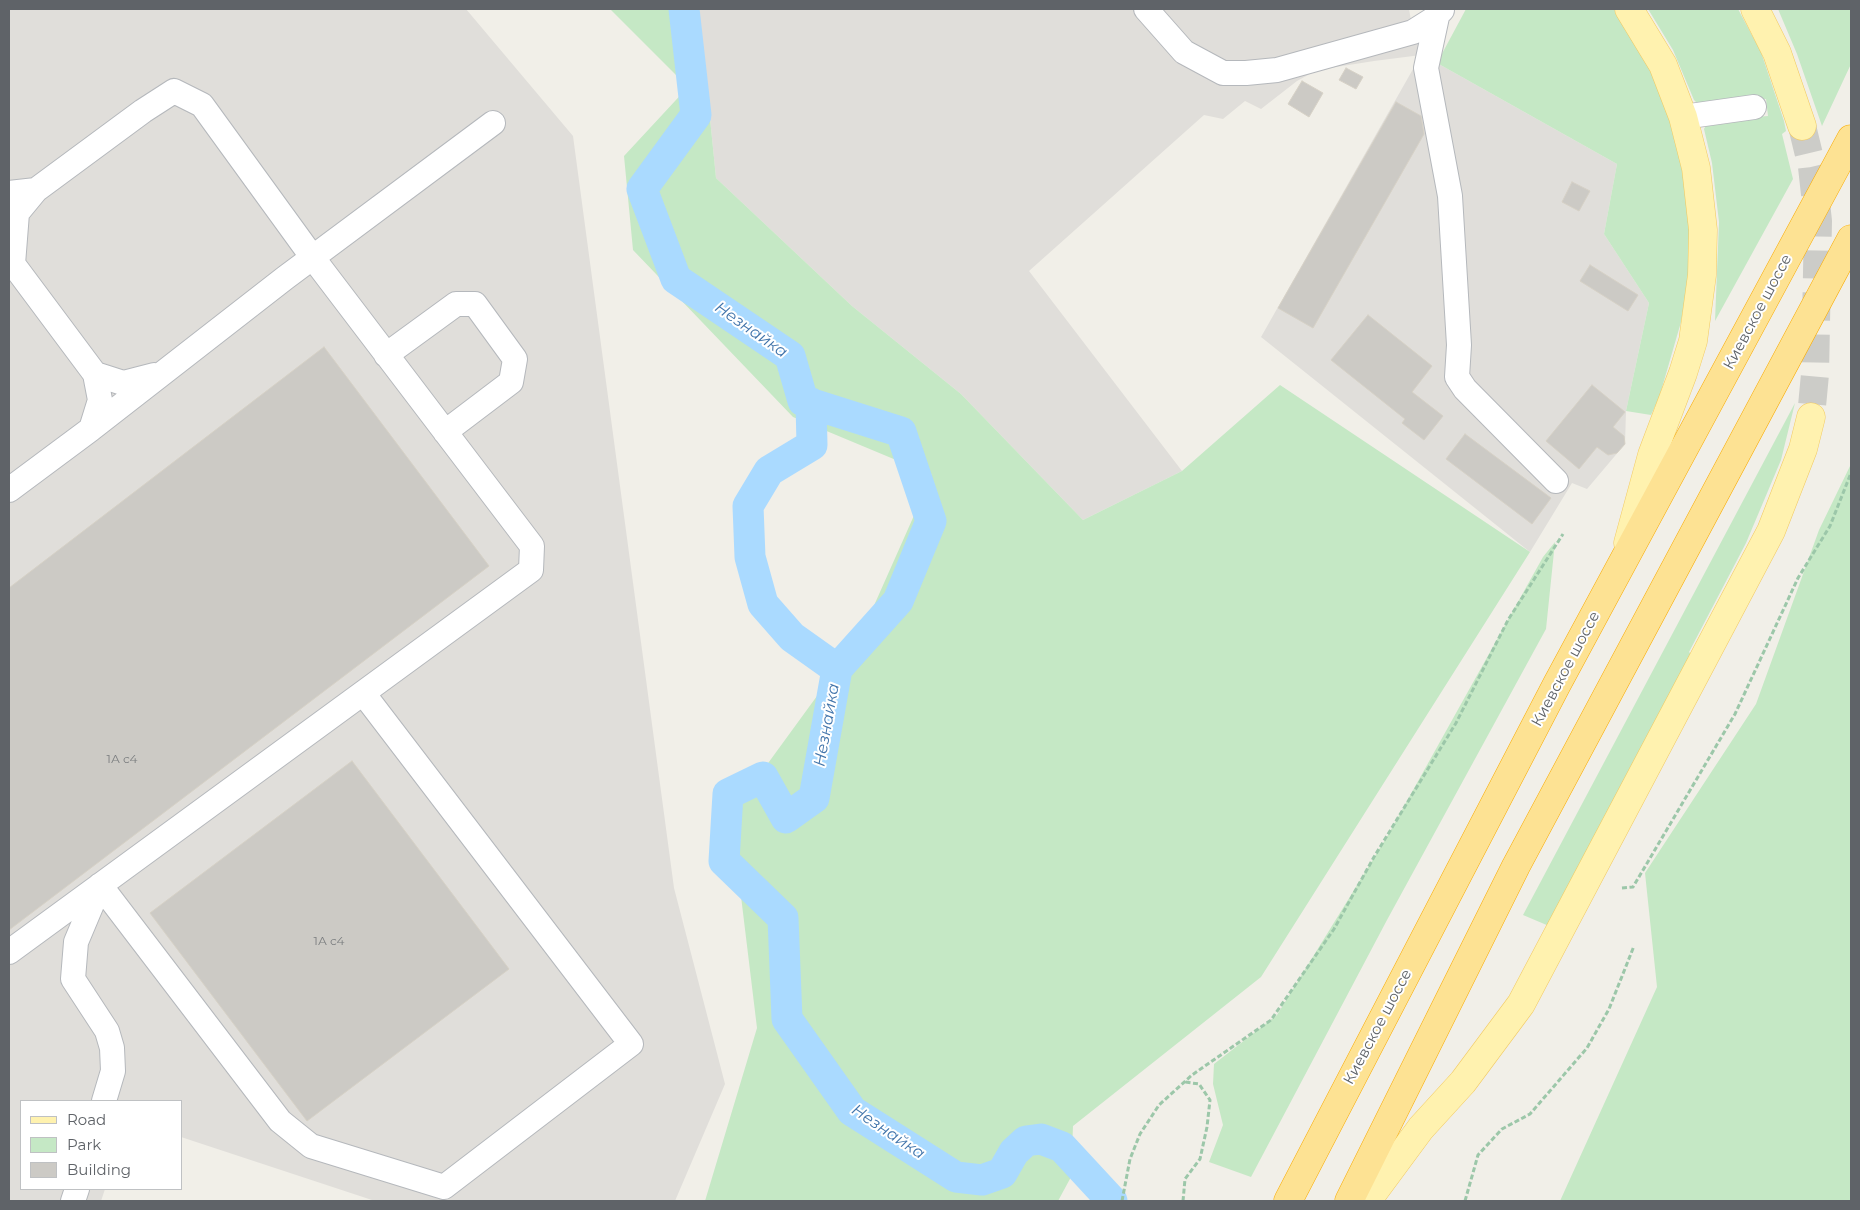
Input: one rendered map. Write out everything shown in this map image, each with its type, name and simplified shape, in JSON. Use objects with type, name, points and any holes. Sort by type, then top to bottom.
[{"type":"highway","name":"Киевское шоссе","points":[[1289,1199],[1623,563],[1851,139]]},
{"type":"highway","points":[[1349,1201],[1516,866],[1851,239]]},
{"type":"main road","points":[[1623,563],[1652,454],[1683,373],[1698,318],[1702,275],[1701,206],[1696,168],[1683,117],[1663,65],[1629,9]]},
{"type":"main road","points":[[1755,9],[1777,53],[1802,126]]},
{"type":"main road","points":[[1367,1201],[1421,1128],[1475,1067],[1521,1004],[1771,532],[1802,449],[1811,417]]},
{"type":"street","points":[[1146,9],[1184,52],[1223,73],[1277,70],[1413,32],[1440,13]]},
{"type":"street","points":[[1440,13],[1426,68],[1450,196],[1459,345],[1457,377],[1556,481]]},
{"type":"street","points":[[9,952],[531,570],[532,546],[313,258],[202,105],[174,91],[143,110],[36,190],[17,214],[11,263],[96,374],[100,400],[90,429]]},
{"type":"street","points":[[1683,117],[1754,106]]},
{"type":"street","points":[[9,490],[493,123]]},
{"type":"street","points":[[9,193],[36,190]]},
{"type":"street","points":[[386,355],[456,304],[475,304],[515,360],[511,382],[445,432]]},
{"type":"street","points":[[96,374],[123,382],[165,372]]},
{"type":"street","points":[[100,885],[280,1121],[311,1146],[444,1187],[630,1044],[363,693]]},
{"type":"street","points":[[100,885],[76,942],[73,979],[107,1031],[112,1048],[113,1071],[104,1100]]},
{"type":"path","points":[[1622,888],[1633,887],[1735,714],[1798,578],[1830,526],[1851,474]]},
{"type":"path","points":[[1122,1201],[1130,1160],[1140,1134],[1159,1105],[1185,1082],[1271,1020],[1334,929],[1374,857],[1456,723],[1508,620],[1563,534]]},
{"type":"path","points":[[1465,1201],[1478,1155],[1502,1129],[1530,1114],[1587,1048],[1609,1009],[1634,946]]},
{"type":"path","points":[[1183,1201],[1185,1179],[1200,1159],[1207,1127],[1210,1100],[1199,1084],[1185,1082]]},
{"type":"shaded area","points":[[9,9],[466,9],[573,136],[674,888],[725,1084],[675,1201],[375,1201],[182,1137],[182,1100],[20,1100],[20,1190],[105,1190],[101,1201],[9,1201]]},
{"type":"shaded area","points":[[699,9],[1409,9],[1413,32],[1421,54],[1617,164],[1604,234],[1649,303],[1626,411],[1625,444],[1587,489],[1572,483],[1530,552],[1261,337],[1421,55],[1374,61],[1317,70],[1297,81],[1261,109],[1245,101],[1223,119],[1204,115],[1029,271],[1182,471],[1083,520],[961,394],[852,306],[716,178]]},
{"type":"green space","points":[[610,9],[699,9],[716,178],[852,306],[961,394],[1083,520],[1182,471],[1280,385],[1530,552],[1261,977],[1073,1126],[1071,1177],[1058,1201],[705,1201],[757,1028],[731,814],[860,637],[932,475],[793,417],[633,250],[624,156],[688,87]]},
{"type":"green space","points":[[1466,9],[1614,9],[1644,55],[1670,113],[1687,182],[1690,231],[1689,278],[1681,322],[1659,398],[1651,415],[1626,411],[1649,303],[1604,234],[1617,164],[1437,63]]},
{"type":"green space","points":[[1648,9],[1738,9],[1761,52],[1784,121],[1786,131],[1782,134],[1793,179],[1715,321],[1719,222],[1712,163],[1704,129],[1706,125],[1716,120],[1768,116],[1766,99],[1705,105],[1698,104],[1694,100],[1673,50]]},
{"type":"green space","points":[[1778,9],[1851,9],[1851,64],[1822,126],[1797,54]]},
{"type":"green space","points":[[1795,403],[1781,460],[1746,543],[1689,652],[1692,655],[1549,926],[1523,915]]},
{"type":"green space","points":[[1851,464],[1851,1201],[1560,1201],[1657,987],[1645,873],[1756,704],[1819,530]]},
{"type":"green space","points":[[1555,542],[1546,629],[1387,920],[1251,1177],[1209,1162],[1223,1125],[1213,1084],[1214,1064],[1277,1015],[1388,835],[1543,557]]},
{"type":"building","points":[[1346,68],[1363,77],[1356,89],[1339,80]]},
{"type":"building","points":[[1302,81],[1323,93],[1309,117],[1288,104]]},
{"type":"building","points":[[1396,102],[1421,116],[1424,134],[1313,328],[1278,308]]},
{"type":"building","points":[[1572,182],[1590,191],[1579,211],[1562,202]]},
{"type":"building","points":[[1590,265],[1638,295],[1628,311],[1580,281]]},
{"type":"building","points":[[1368,315],[1432,366],[1412,392],[1443,416],[1424,440],[1402,423],[1405,419],[1331,360]]},
{"type":"building","points":[[324,347],[489,566],[9,930],[9,588]]},
{"type":"building","points":[[1592,385],[1625,412],[1613,427],[1624,436],[1625,444],[1617,453],[1608,455],[1597,447],[1579,469],[1546,441]]},
{"type":"building","points":[[1465,434],[1551,498],[1532,524],[1446,459]]},
{"type":"building","points":[[352,761],[509,969],[307,1121],[150,913]]},
{"type":"waterway","name":"Незнайка","points":[[684,9],[696,115],[642,189],[676,279],[790,356],[803,401],[901,432],[931,521],[898,601],[837,669],[814,798],[786,818],[763,777],[728,794],[724,861],[783,918],[787,1019],[852,1111],[956,1177],[982,1180],[1002,1173],[1014,1152],[1026,1141],[1041,1139],[1062,1147],[1112,1201]]},
{"type":"waterway","points":[[811,403],[812,445],[769,471],[748,506],[750,557],[763,604],[792,637],[837,669]]},
{"type":"tunnel","points":[[1802,126],[1812,167],[1818,221],[1815,374],[1811,417]]}]
